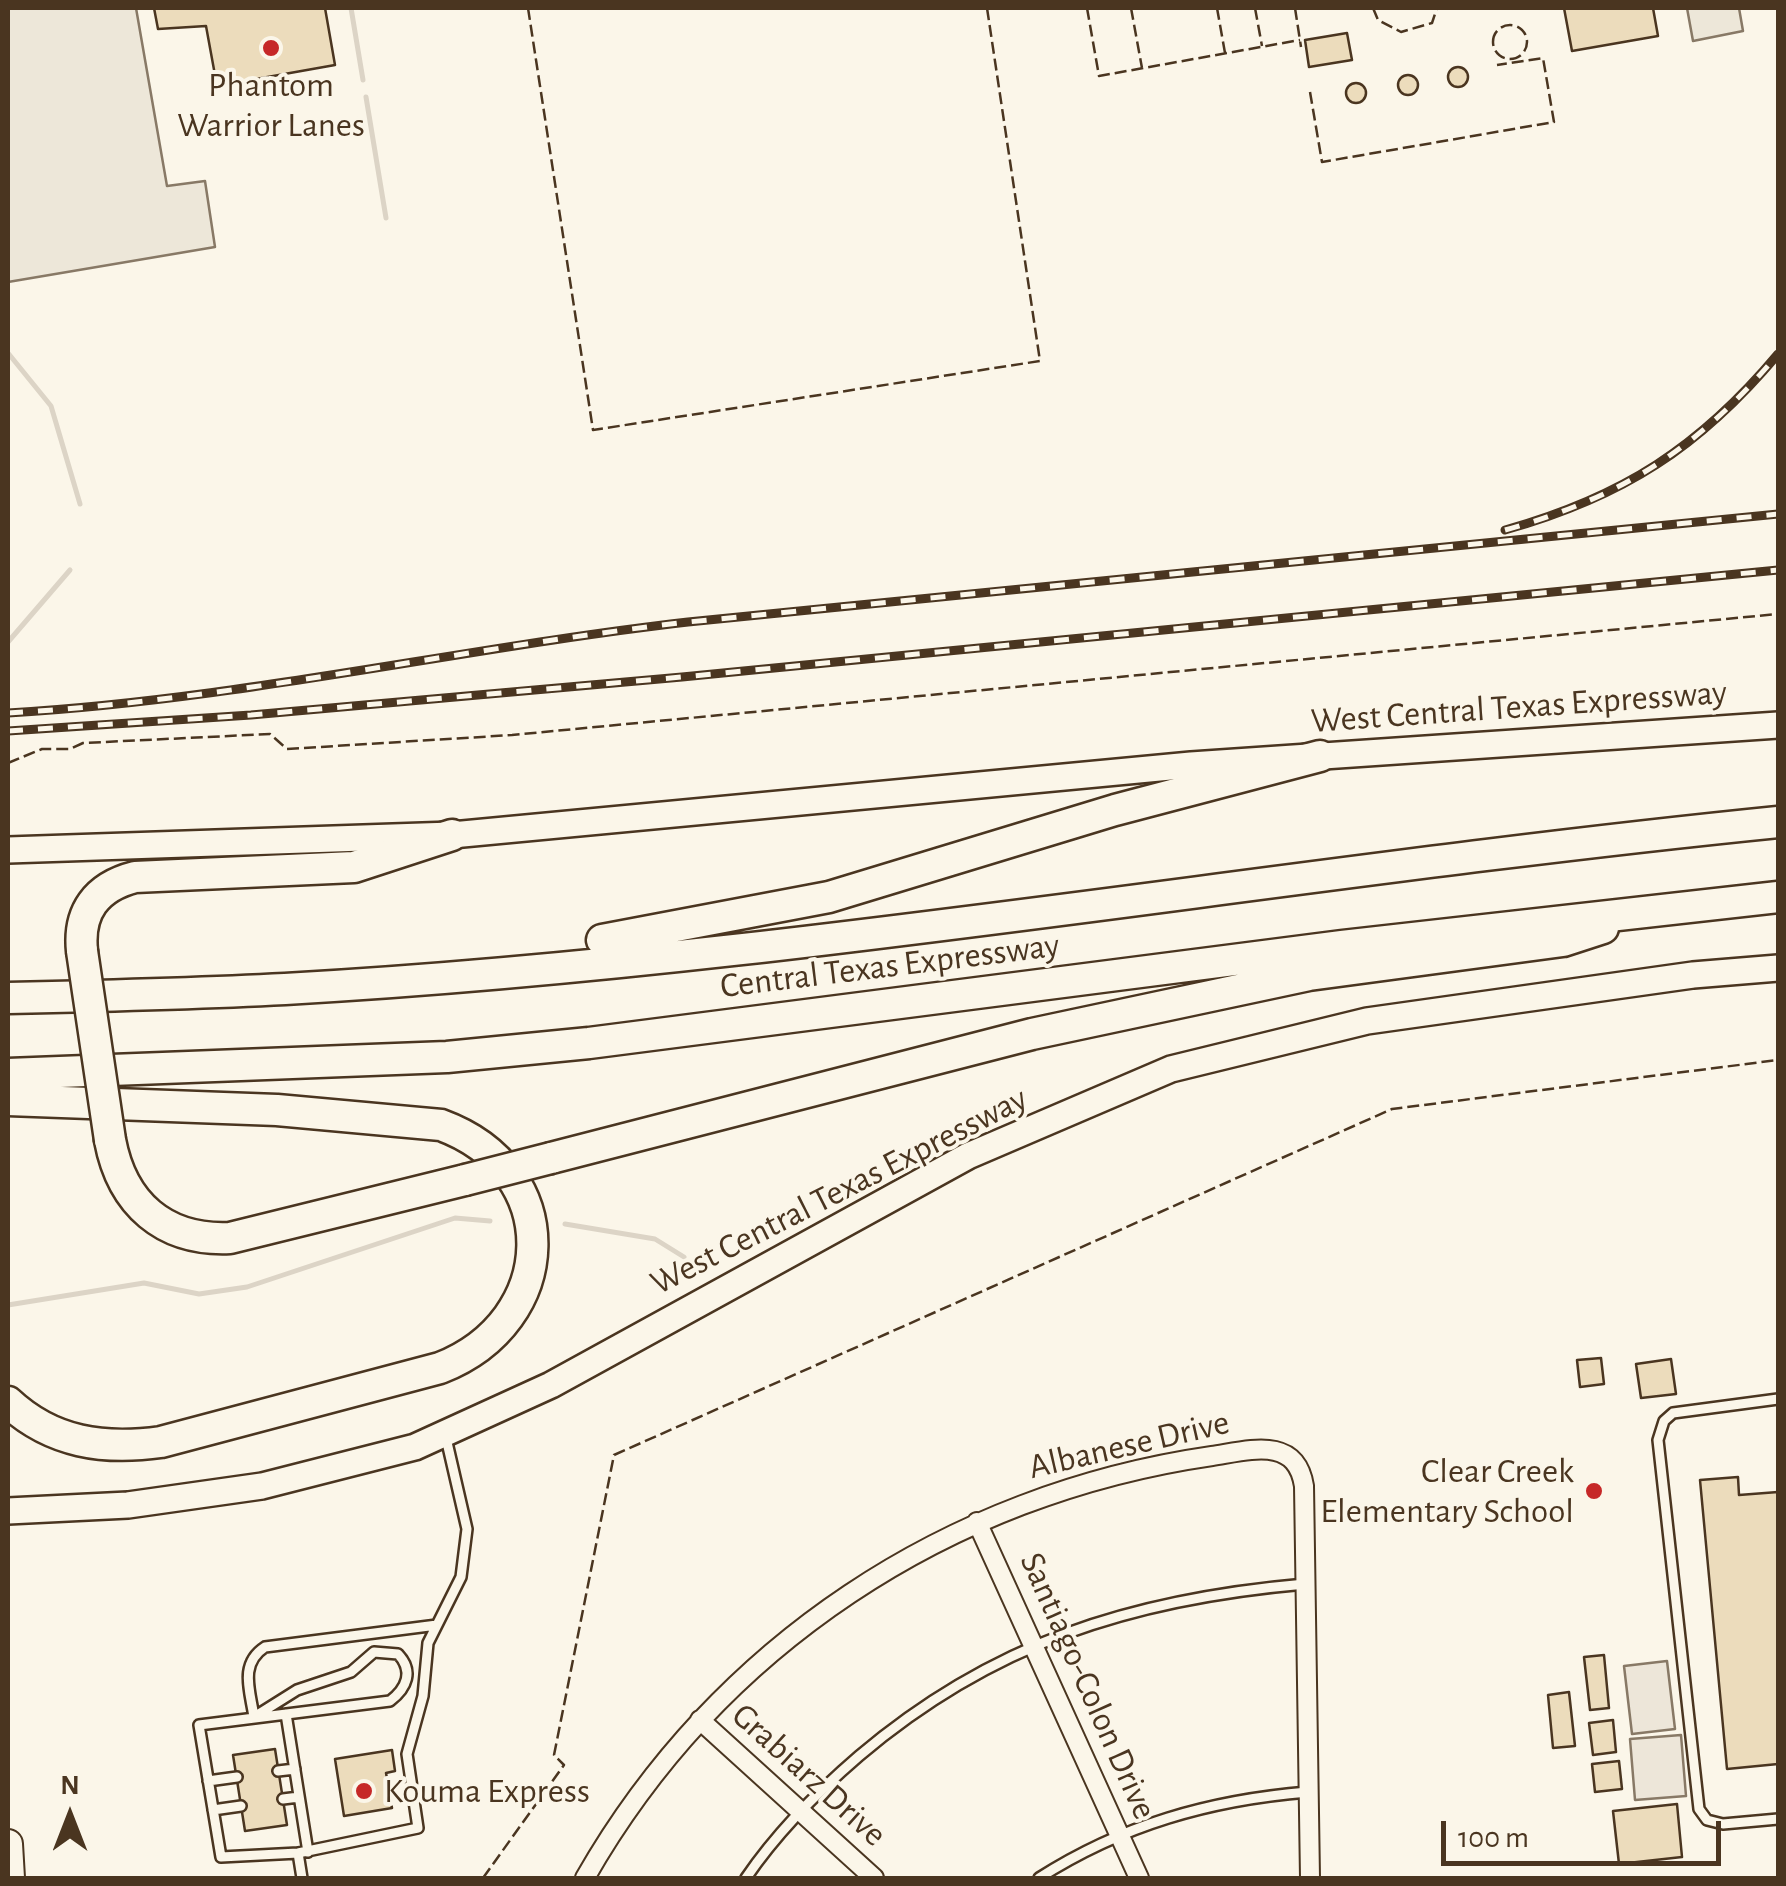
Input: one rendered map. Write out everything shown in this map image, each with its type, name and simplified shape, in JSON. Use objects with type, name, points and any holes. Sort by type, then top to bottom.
[{"type":"highway","points":[[288,989],[368,962],[632,937],[744,916],[828,897],[1115,810],[1320,756]]},
{"type":"highway","name":"Central Texas Expressway","points":[[8,998],[288,989],[806,940],[1500,850],[1778,822]]},
{"type":"highway","points":[[452,835],[354,867],[135,876],[102,891],[83,918],[82,951],[110,1140],[123,1186],[158,1223],[206,1239],[230,1238],[1032,1034],[1308,975],[1563,941],[1668,907]]},
{"type":"highway","name":"Central Texas Expressway","points":[[8,1074],[180,1071],[447,1057],[589,1043],[1668,907],[1778,897]]},
{"type":"highway","points":[[8,1100],[277,1110],[441,1125],[466,1134],[503,1164],[526,1204],[532,1228],[528,1282],[506,1325],[466,1358],[440,1368],[161,1442],[129,1446],[73,1441],[47,1430],[8,1402]]},
{"type":"main road","name":"West Central Texas Expressway","points":[[8,850],[452,835],[764,803],[1320,756],[1778,725]]},
{"type":"main road","name":"West Central Texas Expressway","points":[[8,1511],[128,1505],[262,1486],[415,1447],[550,1385],[968,1156],[1171,1069],[1367,1022],[1674,978],[1778,968]]},
{"type":"main road","points":[[8,1844],[10,1878]]},
{"type":"street","name":"Albanese Drive","points":[[585,1878],[645,1786],[700,1720],[760,1662],[845,1594],[977,1522],[1084,1481],[1166,1462],[1276,1450],[1296,1460],[1301,1472],[1310,1878]]},
{"type":"street","name":"Santiago-Colon Drive","points":[[977,1522],[1139,1878]]},
{"type":"street","name":"Grabiarz Drive","points":[[700,1720],[874,1878]]},
{"type":"lane","points":[[1778,1400],[1673,1413],[1664,1421],[1658,1440],[1699,1810],[1706,1820],[1724,1824],[1778,1818]]},
{"type":"lane","points":[[254,1717],[297,1690],[351,1672],[374,1652],[387,1650],[406,1662],[406,1684],[390,1702],[199,1725],[221,1856],[303,1852],[418,1828],[407,1754],[423,1696],[428,1643],[461,1578],[467,1529],[445,1434]]},
{"type":"lane","points":[[746,1878],[798,1810],[931,1700],[1033,1643],[1150,1605],[1228,1590],[1304,1584]]},
{"type":"lane","points":[[254,1717],[248,1665],[265,1647],[437,1626]]},
{"type":"lane","points":[[286,1714],[299,1797],[302,1878]]},
{"type":"lane","points":[[278,1771],[295,1769]]},
{"type":"lane","points":[[208,1780],[236,1777]]},
{"type":"lane","points":[[1038,1878],[1119,1835],[1209,1804],[1308,1792]]},
{"type":"lane","points":[[283,1799],[299,1797]]},
{"type":"lane","points":[[213,1810],[241,1806]]},
{"type":"shaded area","points":[[8,8],[136,8],[167,186],[205,181],[215,247],[8,282]]},
{"type":"shaded area","points":[[1687,8],[1739,8],[1743,31],[1693,41]]},
{"type":"shaded area","points":[[1667,1661],[1675,1729],[1632,1734],[1624,1666]]},
{"type":"shaded area","points":[[1681,1735],[1686,1796],[1635,1800],[1630,1739]]},
{"type":"building","name":"Phantom Warrior Lanes","points":[[154,8],[325,8],[335,65],[217,86],[206,26],[158,29]]},
{"type":"building","points":[[1564,8],[1653,8],[1658,36],[1572,51]]},
{"type":"building","points":[[1347,33],[1352,60],[1309,67],[1305,40]]},
{"type":"building","points":[[1454,67],[1462,67],[1468,77],[1462,87],[1454,87],[1448,81],[1448,73]]},
{"type":"building","points":[[1404,75],[1412,75],[1418,85],[1412,95],[1404,95],[1398,89],[1398,81]]},
{"type":"building","points":[[1352,83],[1360,83],[1366,93],[1360,103],[1352,103],[1346,97],[1346,89]]},
{"type":"building","points":[[1601,1358],[1604,1384],[1580,1387],[1577,1360]]},
{"type":"building","points":[[1671,1359],[1676,1394],[1641,1398],[1636,1364]]},
{"type":"building","points":[[1738,1477],[1739,1495],[1778,1492],[1778,1764],[1727,1769],[1700,1480]]},
{"type":"building","points":[[1604,1655],[1609,1708],[1590,1710],[1584,1657]]},
{"type":"building","points":[[1569,1692],[1575,1746],[1553,1748],[1548,1695]]},
{"type":"building","points":[[1613,1720],[1616,1752],[1593,1755],[1589,1723]]},
{"type":"building","name":"Kouma Express","points":[[275,1749],[287,1825],[245,1831],[233,1755]]},
{"type":"building","name":"Kouma Express","points":[[392,1750],[395,1771],[386,1773],[392,1808],[344,1816],[335,1759]]},
{"type":"building","points":[[1619,1761],[1622,1789],[1595,1792],[1592,1764]]},
{"type":"building","points":[[1677,1804],[1682,1857],[1619,1864],[1613,1811]]},
{"type":"waterway","points":[[351,8],[363,80]]},
{"type":"waterway","points":[[366,97],[386,218]]},
{"type":"waterway","points":[[8,353],[51,406],[80,504]]},
{"type":"waterway","points":[[8,642],[70,570]]},
{"type":"waterway","points":[[8,1305],[144,1283],[199,1294],[247,1287],[455,1218],[490,1221]]},
{"type":"waterway","points":[[565,1224],[655,1239],[684,1257]]},
{"type":"railway","points":[[1505,530],[1586,502],[1656,464],[1719,416],[1778,354]]},
{"type":"railway","points":[[8,713],[179,697],[688,622],[1778,514]]},
{"type":"railway","points":[[8,731],[251,715],[682,677],[1778,570]]},
{"type":"fence","points":[[528,8],[593,430],[1040,361],[987,8]]},
{"type":"fence","points":[[1087,8],[1099,76],[1300,40]]},
{"type":"fence","points":[[1131,8],[1142,68]]},
{"type":"fence","points":[[1217,8],[1225,53]]},
{"type":"fence","points":[[1255,8],[1262,46]]},
{"type":"fence","points":[[1295,8],[1301,47]]},
{"type":"fence","points":[[1373,8],[1378,20],[1401,32],[1432,23],[1437,8]]},
{"type":"fence","points":[[1510,25],[1522,30],[1527,42],[1522,54],[1510,59],[1498,54],[1493,42],[1498,30],[1510,25]]},
{"type":"fence","points":[[1310,92],[1322,162],[1554,122],[1543,58],[1497,65]]},
{"type":"fence","points":[[8,763],[42,749],[70,749],[83,743],[270,734],[287,749],[512,735],[1778,614]]},
{"type":"fence","points":[[483,1878],[564,1765],[554,1755],[614,1455],[1392,1109],[1778,1060]]},
{"type":"place","name":"Phantom Warrior Lanes","points":[[271,48]]},
{"type":"place","name":"Clear Creek Elementary School","points":[[1594,1491]]},
{"type":"place","name":"Kouma Express","points":[[364,1791]]}]
